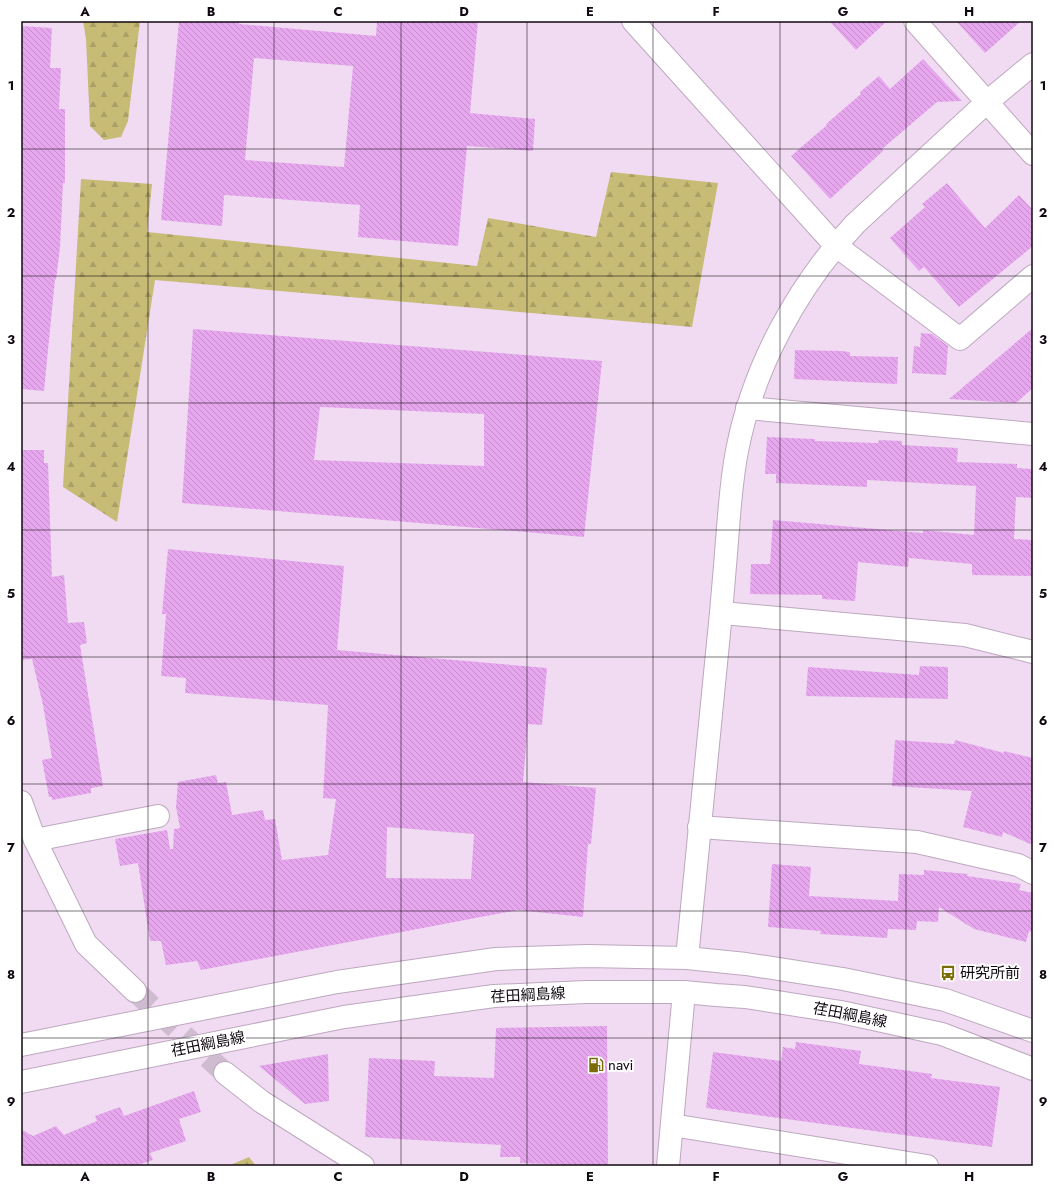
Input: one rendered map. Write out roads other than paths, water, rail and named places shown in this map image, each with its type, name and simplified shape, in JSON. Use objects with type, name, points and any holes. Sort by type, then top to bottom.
[{"type":"street","points":[[633,21],[835,246],[960,339],[1033,276]]},
{"type":"street","points":[[915,21],[1033,154]]},
{"type":"street","points":[[687,958],[699,827],[722,613],[731,493],[736,451],[747,408],[763,365],[784,323],[808,284],[835,246],[855,224],[987,102],[1033,64]]},
{"type":"street","points":[[747,408],[1033,434]]},
{"type":"street","points":[[722,613],[965,635],[1033,652]]},
{"type":"street","points":[[21,802],[35,840],[86,944],[135,991]]},
{"type":"street","points":[[35,840],[158,816]]},
{"type":"street","points":[[699,827],[918,842],[1018,865],[1033,873]]},
{"type":"street","points":[[21,1045],[337,982],[496,959],[587,956],[687,958],[746,964],[851,980],[945,1000],[1033,1032]]},
{"type":"street","name":"荏田綱島線","points":[[21,1082],[344,1017],[494,996],[586,992],[684,992],[745,997],[841,1012],[942,1034],[1033,1069]]},
{"type":"street","points":[[668,1166],[684,992]]},
{"type":"street","points":[[226,1073],[262,1102],[363,1166]]},
{"type":"street","points":[[672,1125],[927,1166]]},
{"type":"tunnel","points":[[135,991],[225,1073]]},
{"type":"place","name":"研究所前","points":[[948,973]]},
{"type":"place","name":"navi","points":[[596,1065]]}]
